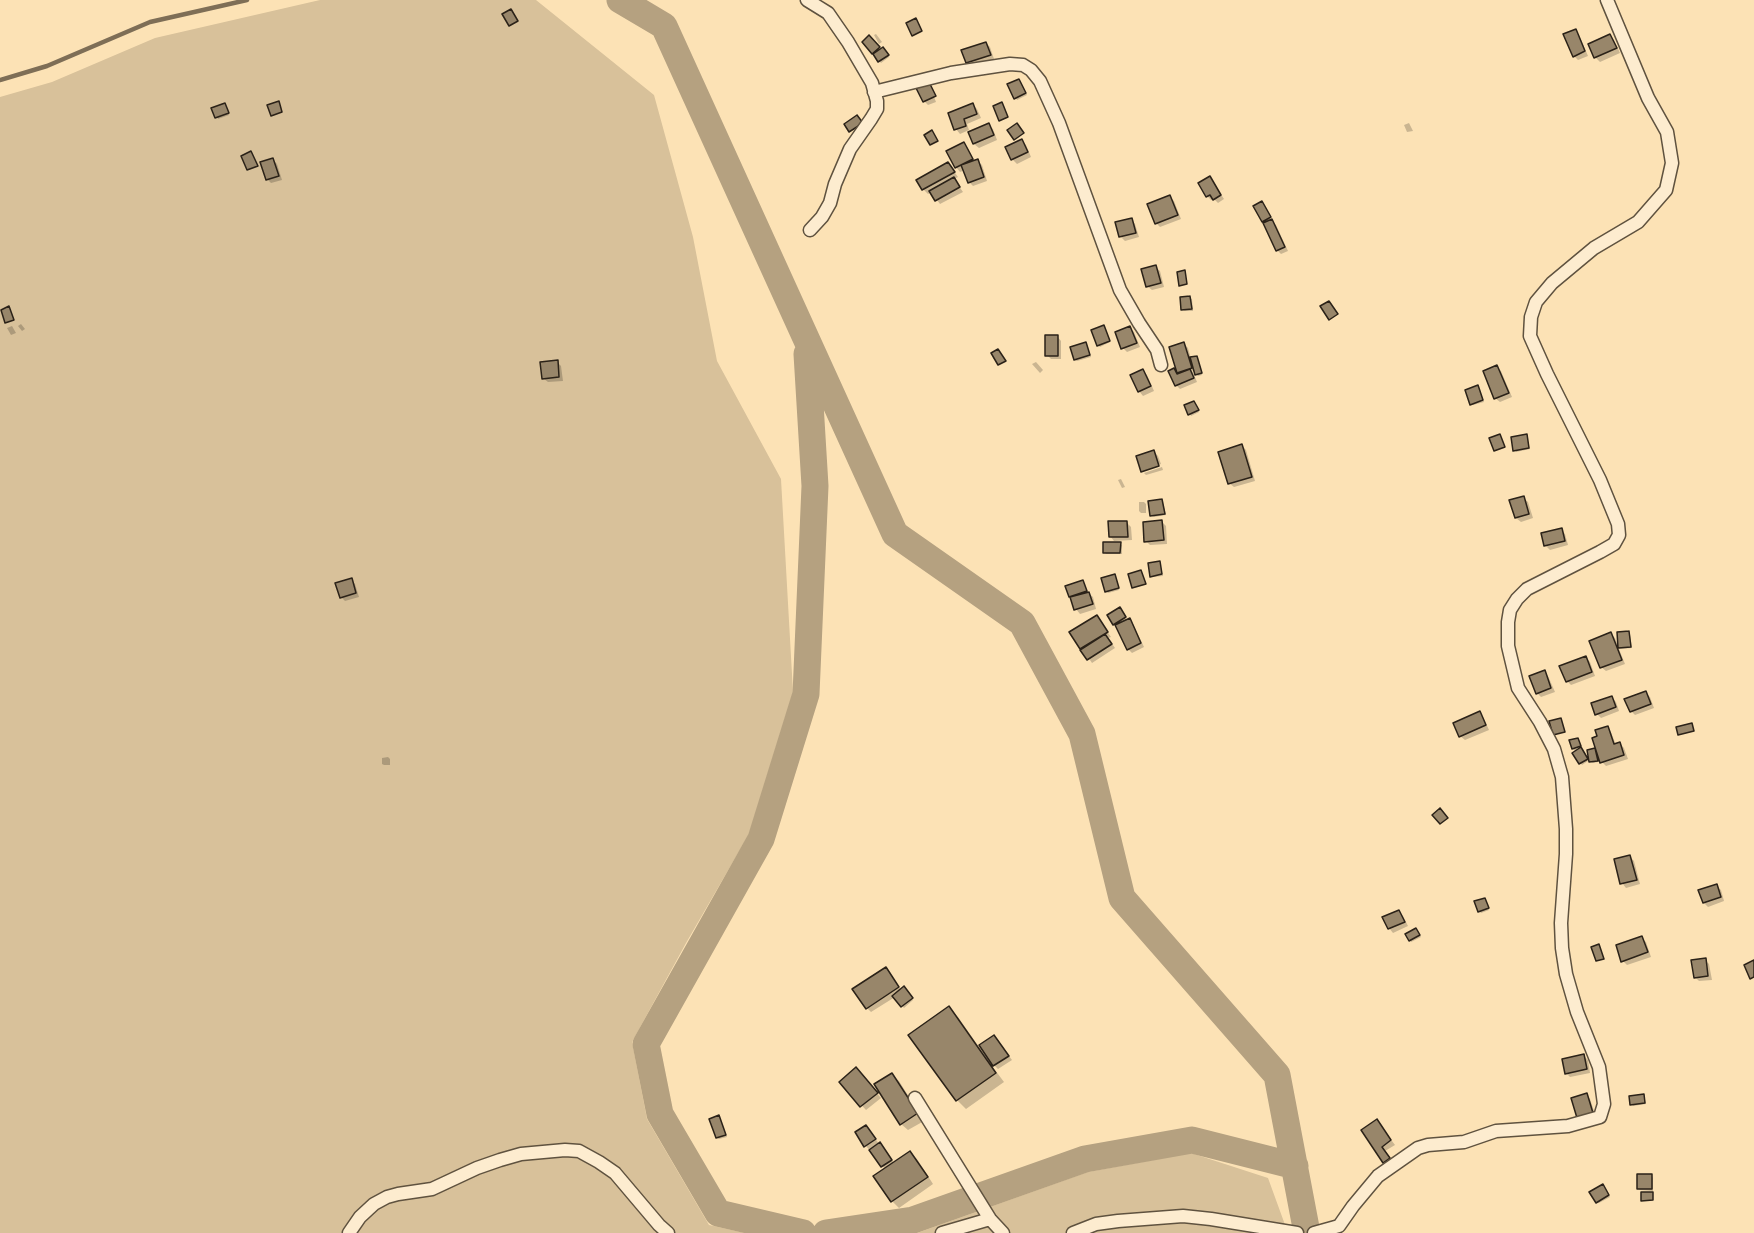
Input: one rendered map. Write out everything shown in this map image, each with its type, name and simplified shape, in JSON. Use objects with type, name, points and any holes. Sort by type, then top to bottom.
[{"type":"street","points":[[807,0],[828,13],[834,20],[866,73],[874,92],[877,109],[850,148],[830,203],[822,217],[810,230]]},
{"type":"street","points":[[1314,1233],[1339,1226],[1378,1176],[1418,1148],[1464,1142],[1496,1131],[1568,1126],[1600,1117],[1604,1104],[1599,1067],[1577,1012],[1566,974],[1562,948],[1561,923],[1566,829],[1562,777],[1554,749],[1518,688],[1508,646],[1508,622],[1510,610],[1527,589],[1614,544],[1619,535],[1618,524],[1605,490],[1530,336],[1531,316],[1536,302],[1552,283],[1594,248],[1638,222],[1666,190],[1672,163],[1667,132],[1648,98],[1607,0]]},
{"type":"street","points":[[874,92],[951,73],[1010,64],[1023,65],[1031,70],[1040,81],[1059,123],[1120,290],[1138,323],[1157,350],[1161,365]]},
{"type":"street","points":[[915,1098],[990,1219],[1003,1233]]},
{"type":"street","points":[[349,1233],[360,1217],[374,1204],[387,1197],[432,1189],[477,1168],[520,1154],[565,1150],[579,1151],[615,1173],[668,1233]]},
{"type":"street","points":[[1073,1233],[1096,1224],[1183,1216],[1297,1233]]},
{"type":"street","points":[[942,1233],[990,1219]]},
{"type":"shaded area","points":[[320,0],[536,0],[654,95],[693,237],[717,361],[781,479],[793,692],[749,834],[632,1042],[647,1119],[709,1225],[745,1233],[0,1233],[0,97],[52,82],[155,38]]},
{"type":"shaded area","points":[[1191,1153],[1268,1178],[1288,1233],[917,1233],[1088,1172]]},
{"type":"building","points":[[511,9],[518,21],[509,26],[502,14]]},
{"type":"building","points":[[916,18],[922,31],[912,36],[906,23]]},
{"type":"building","points":[[1576,29],[1585,51],[1573,57],[1563,34]]},
{"type":"building","points":[[1610,34],[1617,48],[1594,58],[1588,44]]},
{"type":"building","points":[[869,35],[880,47],[872,54],[862,42]]},
{"type":"building","points":[[986,42],[991,55],[966,63],[961,50]]},
{"type":"building","points":[[883,47],[889,55],[878,62],[873,54]]},
{"type":"building","points":[[1019,79],[1026,93],[1014,99],[1007,84]]},
{"type":"building","points":[[928,80],[936,96],[923,102],[915,86]]},
{"type":"building","points":[[279,101],[282,112],[271,116],[267,105]]},
{"type":"building","points":[[1002,102],[1008,117],[999,121],[993,106]]},
{"type":"building","points":[[225,103],[229,113],[215,118],[211,108]]},
{"type":"building","points":[[973,103],[977,114],[964,119],[966,126],[954,130],[948,113]]},
{"type":"building","points":[[857,115],[863,123],[849,132],[844,124]]},
{"type":"building","points":[[989,123],[994,135],[973,144],[968,132]]},
{"type":"building","points":[[1017,123],[1024,133],[1014,140],[1007,130]]},
{"type":"building","points":[[932,130],[938,141],[930,145],[924,135]]},
{"type":"building","points":[[1022,139],[1028,152],[1011,160],[1005,147]]},
{"type":"building","points":[[964,142],[973,159],[955,168],[946,151]]},
{"type":"building","points":[[251,151],[258,166],[247,170],[241,156]]},
{"type":"building","points":[[273,158],[279,176],[266,180],[260,162]]},
{"type":"building","points":[[978,159],[984,177],[968,183],[961,165]]},
{"type":"building","points":[[948,162],[955,172],[922,190],[916,180]]},
{"type":"building","points":[[1210,176],[1221,195],[1213,200],[1210,195],[1206,197],[1198,183]]},
{"type":"building","points":[[954,177],[960,187],[935,201],[929,191]]},
{"type":"building","points":[[1170,195],[1178,215],[1155,224],[1147,204]]},
{"type":"building","points":[[1262,201],[1271,217],[1262,222],[1253,206]]},
{"type":"building","points":[[1132,218],[1136,233],[1119,237],[1115,222]]},
{"type":"building","points":[[1272,219],[1285,247],[1276,251],[1263,223]]},
{"type":"building","points":[[1156,265],[1161,283],[1146,287],[1141,269]]},
{"type":"building","points":[[1185,270],[1187,284],[1179,286],[1177,272]]},
{"type":"building","points":[[1190,296],[1192,309],[1181,310],[1180,297]]},
{"type":"building","points":[[1329,301],[1338,314],[1329,320],[1320,306]]},
{"type":"building","points":[[9,306],[14,320],[5,323],[1,310]]},
{"type":"building","points":[[1104,325],[1110,341],[1097,346],[1091,330]]},
{"type":"building","points":[[1130,326],[1137,343],[1121,349],[1115,332]]},
{"type":"building","points":[[1045,335],[1058,335],[1058,356],[1045,356]]},
{"type":"building","points":[[1086,342],[1090,355],[1074,360],[1070,347]]},
{"type":"building","points":[[1184,342],[1192,368],[1177,373],[1169,347]]},
{"type":"building","points":[[998,349],[1006,361],[998,365],[991,353]]},
{"type":"building","points":[[1197,356],[1202,373],[1195,375],[1190,357]]},
{"type":"building","points":[[558,360],[559,377],[542,379],[540,362]]},
{"type":"building","points":[[1497,365],[1509,393],[1494,399],[1483,371]]},
{"type":"building","points":[[1174,368],[1177,374],[1190,369],[1194,378],[1175,386],[1168,371]]},
{"type":"building","points":[[1143,369],[1151,386],[1138,392],[1130,375]]},
{"type":"building","points":[[1478,385],[1483,400],[1470,405],[1465,390]]},
{"type":"building","points":[[1194,401],[1199,410],[1188,415],[1184,405]]},
{"type":"building","points":[[1500,434],[1505,447],[1494,451],[1489,438]]},
{"type":"building","points":[[1527,434],[1529,448],[1513,451],[1511,437]]},
{"type":"building","points":[[1242,444],[1252,477],[1228,484],[1218,452]]},
{"type":"building","points":[[1154,450],[1159,466],[1141,472],[1136,456]]},
{"type":"building","points":[[1524,496],[1529,514],[1515,518],[1509,500]]},
{"type":"building","points":[[1162,499],[1165,514],[1150,516],[1148,501]]},
{"type":"building","points":[[1162,520],[1164,540],[1144,542],[1143,522]]},
{"type":"building","points":[[1108,521],[1127,521],[1128,537],[1109,537]]},
{"type":"building","points":[[1562,528],[1565,541],[1544,546],[1541,533]]},
{"type":"building","points":[[1103,542],[1121,542],[1120,553],[1103,553]]},
{"type":"building","points":[[1160,561],[1162,574],[1150,577],[1148,563]]},
{"type":"building","points":[[1141,570],[1146,584],[1132,588],[1128,574]]},
{"type":"building","points":[[1115,574],[1119,588],[1105,592],[1101,578]]},
{"type":"building","points":[[352,578],[356,593],[340,598],[335,583]]},
{"type":"building","points":[[1083,580],[1087,591],[1069,597],[1065,586]]},
{"type":"building","points":[[1089,592],[1093,604],[1074,610],[1070,597]]},
{"type":"building","points":[[1120,607],[1126,617],[1113,625],[1107,615]]},
{"type":"building","points":[[1097,615],[1108,632],[1080,649],[1069,632]]},
{"type":"building","points":[[1130,618],[1141,643],[1127,650],[1115,625]]},
{"type":"building","points":[[1629,631],[1631,647],[1618,648],[1617,632]]},
{"type":"building","points":[[1611,632],[1622,660],[1600,668],[1589,641]]},
{"type":"building","points":[[1105,634],[1112,644],[1087,660],[1080,650]]},
{"type":"building","points":[[1586,656],[1592,672],[1566,682],[1559,666]]},
{"type":"building","points":[[1545,670],[1551,688],[1536,694],[1529,676]]},
{"type":"building","points":[[1646,691],[1651,704],[1630,712],[1624,699]]},
{"type":"building","points":[[1612,696],[1616,707],[1595,715],[1591,703]]},
{"type":"building","points":[[1480,711],[1486,725],[1459,737],[1453,723]]},
{"type":"building","points":[[1561,718],[1565,732],[1553,735],[1549,721]]},
{"type":"building","points":[[1692,723],[1694,731],[1678,735],[1676,727]]},
{"type":"building","points":[[1608,726],[1614,744],[1620,742],[1624,755],[1600,763],[1592,738],[1597,736],[1595,730]]},
{"type":"building","points":[[1578,738],[1581,746],[1572,749],[1569,740]]},
{"type":"building","points":[[1581,747],[1588,759],[1579,764],[1572,753]]},
{"type":"building","points":[[1595,748],[1598,761],[1589,762],[1587,750]]},
{"type":"building","points":[[1440,808],[1448,818],[1440,824],[1432,815]]},
{"type":"building","points":[[1630,855],[1637,880],[1620,884],[1614,859]]},
{"type":"building","points":[[1717,884],[1721,897],[1703,903],[1698,890]]},
{"type":"building","points":[[1485,898],[1489,908],[1478,912],[1474,901]]},
{"type":"building","points":[[1399,910],[1405,922],[1388,929],[1382,917]]},
{"type":"building","points":[[1416,928],[1420,935],[1409,941],[1405,934]]},
{"type":"building","points":[[1642,936],[1648,952],[1621,962],[1616,945]]},
{"type":"building","points":[[1599,944],[1604,959],[1596,961],[1591,947]]},
{"type":"building","points":[[1706,958],[1708,976],[1694,978],[1691,960]]},
{"type":"building","points":[[1754,960],[1754,977],[1750,979],[1744,965]]},
{"type":"building","points":[[886,967],[899,987],[866,1009],[852,989]]},
{"type":"building","points":[[904,986],[913,998],[901,1007],[892,996]]},
{"type":"building","points":[[949,1006],[996,1073],[956,1101],[908,1035]]},
{"type":"building","points":[[994,1035],[1009,1056],[993,1066],[979,1045]]},
{"type":"building","points":[[1584,1054],[1587,1069],[1565,1074],[1562,1059]]},
{"type":"building","points":[[856,1067],[878,1093],[860,1107],[839,1082]]},
{"type":"building","points":[[892,1073],[918,1113],[900,1125],[874,1084]]},
{"type":"building","points":[[1587,1093],[1593,1113],[1577,1118],[1571,1098]]},
{"type":"building","points":[[1644,1094],[1645,1103],[1630,1105],[1629,1096]]},
{"type":"building","points":[[719,1115],[726,1135],[716,1138],[709,1119]]},
{"type":"building","points":[[1377,1119],[1391,1140],[1382,1147],[1390,1158],[1383,1163],[1361,1130]]},
{"type":"building","points":[[866,1125],[876,1139],[864,1147],[855,1132]]},
{"type":"building","points":[[880,1142],[892,1160],[881,1167],[869,1150]]},
{"type":"building","points":[[910,1151],[928,1177],[891,1202],[873,1176]]},
{"type":"building","points":[[1637,1174],[1652,1174],[1652,1189],[1637,1189]]},
{"type":"building","points":[[1603,1184],[1609,1195],[1596,1203],[1589,1192]]},
{"type":"building","points":[[1641,1192],[1653,1192],[1653,1200],[1641,1201]]},
{"type":"waterway","points":[[0,80],[47,66],[150,22],[247,0]]},
{"type":"waterway","points":[[620,0],[664,26],[895,534],[1022,623],[1082,734],[1122,898],[1277,1075],[1307,1233]]},
{"type":"waterway","points":[[803,1233],[718,1213],[660,1114],[646,1044],[761,839],[806,694],[815,486],[807,354]]},
{"type":"waterway","points":[[826,1233],[913,1220],[1085,1159],[1192,1140],[1295,1166]]}]
